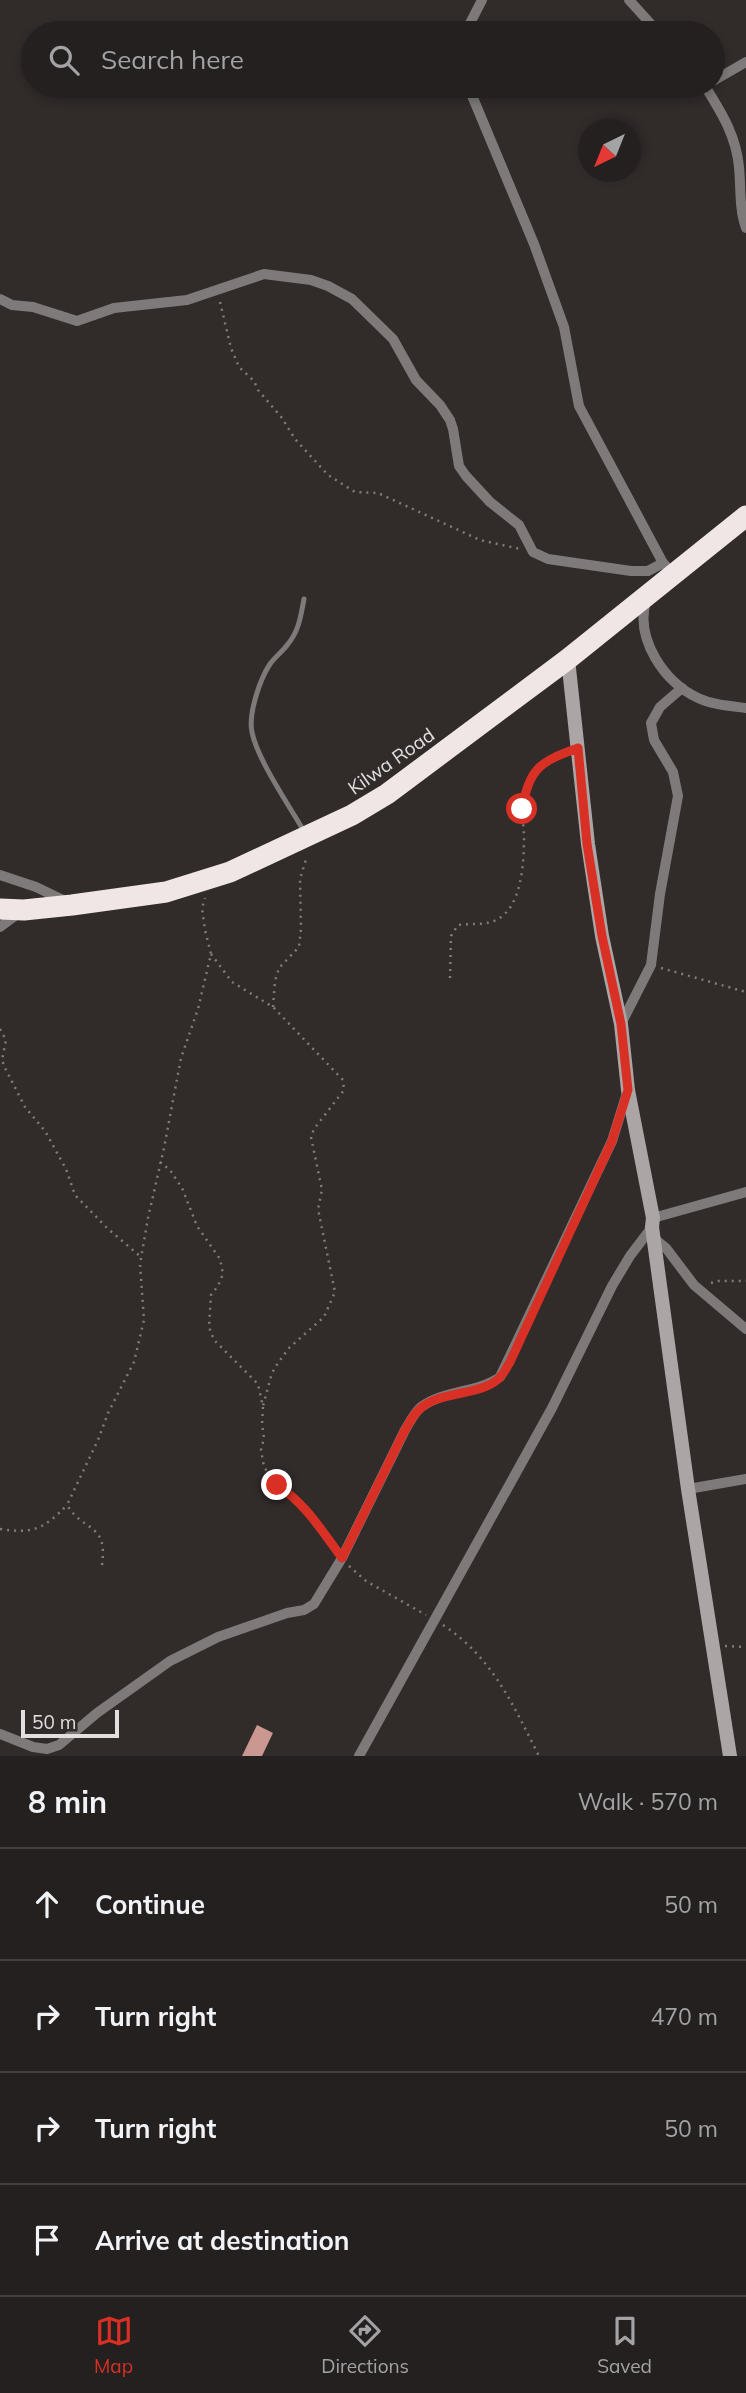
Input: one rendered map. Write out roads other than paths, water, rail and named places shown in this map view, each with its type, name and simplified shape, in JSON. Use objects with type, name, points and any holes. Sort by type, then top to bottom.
[{"type":"highway","name":"Kilwa Road","points":[[0,909],[24,910],[166,892],[230,872],[352,815],[387,794],[568,659],[647,597],[669,568],[746,516]]},
{"type":"street","points":[[471,21],[482,0]]},
{"type":"street","points":[[629,0],[649,21]]},
{"type":"street","points":[[725,74],[746,62]]},
{"type":"street","points":[[0,299],[12,305],[33,307],[77,321],[114,308],[187,300],[264,274],[311,280],[328,286],[352,299],[393,338],[416,380],[440,405],[453,429],[459,466],[490,502],[519,525],[533,552],[548,559],[631,571],[669,568],[579,406],[564,327],[534,244],[473,98]]},
{"type":"street","points":[[713,98],[727,121],[734,139],[739,165],[742,215],[746,228]]},
{"type":"street","points":[[647,597],[642,613],[642,625],[649,646],[670,679],[697,698],[746,708]]},
{"type":"street","points":[[568,659],[587,844],[621,1024],[628,1090],[653,1228],[688,1489],[730,1756]]},
{"type":"street","points":[[621,1024],[651,965],[660,894],[678,796],[673,772],[653,740],[651,723],[660,707],[682,688]]},
{"type":"street","points":[[0,875],[36,887],[72,905]]},
{"type":"street","points":[[0,927],[24,910]]},
{"type":"street","points":[[0,1734],[45,1752],[59,1745],[97,1713],[170,1661],[218,1637],[287,1612],[304,1610],[314,1604],[342,1558],[414,1415],[422,1406],[445,1396],[476,1389],[500,1377],[510,1362],[612,1141],[628,1090]]},
{"type":"street","points":[[359,1756],[552,1408],[612,1286],[630,1256],[653,1228],[746,1192]]},
{"type":"street","points":[[653,1228],[694,1285],[746,1329]]},
{"type":"street","points":[[688,1489],[746,1479]]},
{"type":"lane","points":[[304,599],[298,628],[290,643],[269,665],[263,677],[252,708],[252,731],[261,754],[306,835]]}]
